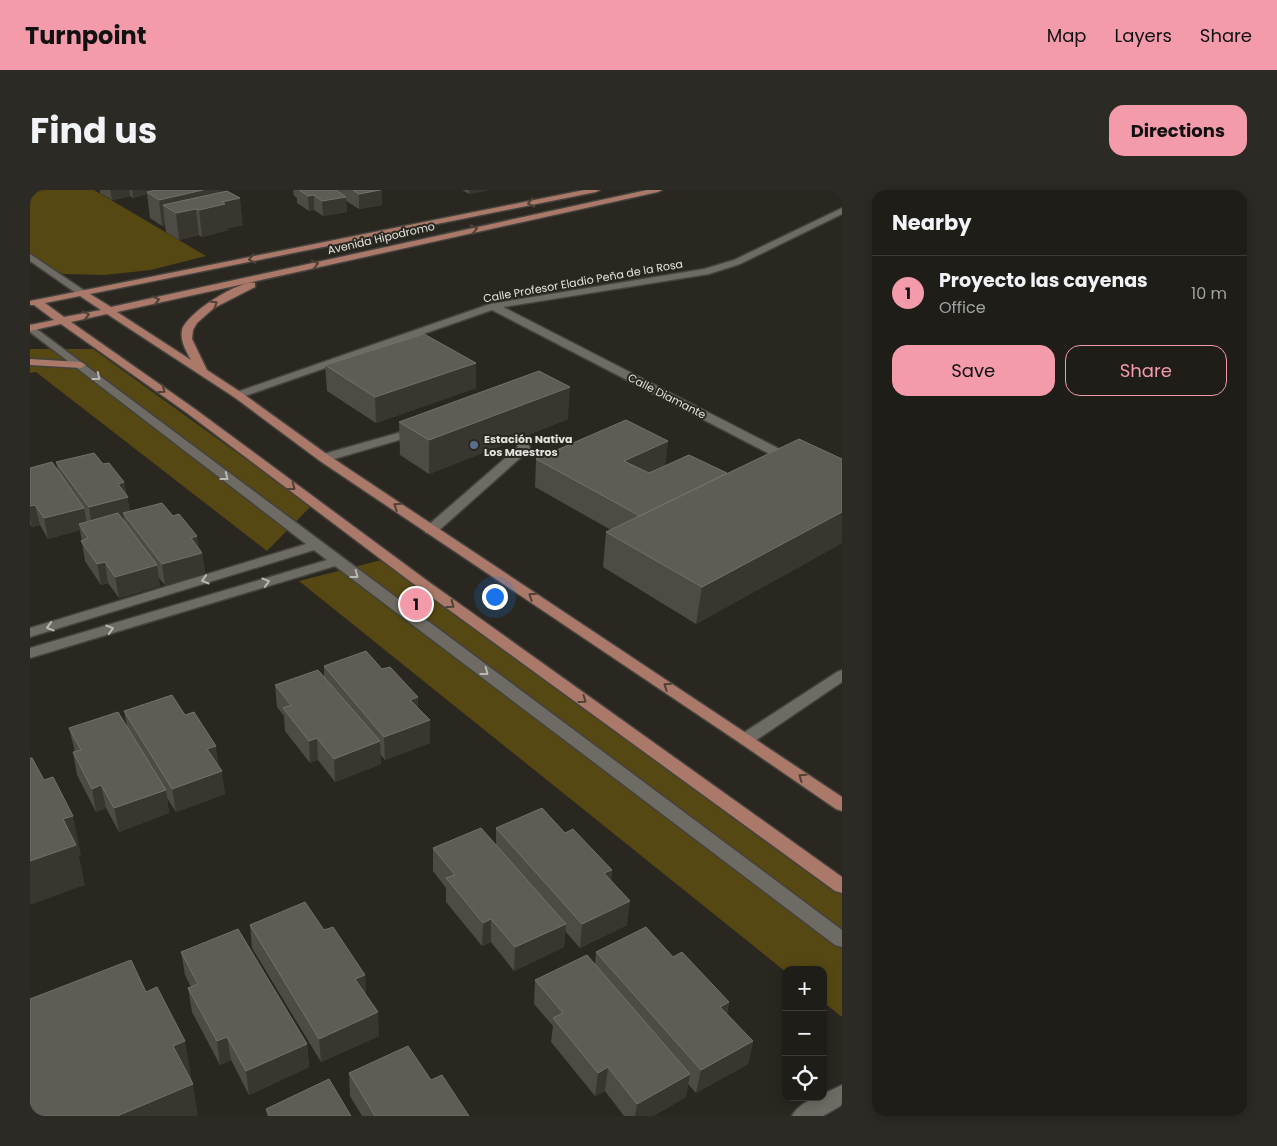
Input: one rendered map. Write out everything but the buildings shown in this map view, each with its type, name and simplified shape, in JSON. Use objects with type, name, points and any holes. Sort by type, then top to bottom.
[{"type":"main road","name":"Avenida Hipodromo","points":[[32,301],[82,293],[596,190]]},
{"type":"main road","name":"Avenida Hipodromo","points":[[30,328],[658,190]]},
{"type":"main road","points":[[203,372],[187,338],[188,328],[196,315],[219,300],[279,272]]},
{"type":"main road","points":[[82,293],[238,395],[324,458],[842,805]]},
{"type":"main road","points":[[32,301],[191,411],[424,585],[842,886]]},
{"type":"main road","points":[[30,362],[80,365]]},
{"type":"street","name":"Calle Profesor Eladio Peña de la Rosa","points":[[238,395],[493,306],[706,272],[737,262],[842,211]]},
{"type":"street","points":[[30,257],[82,293]]},
{"type":"street","name":"Calle Diamante","points":[[493,306],[804,467]]},
{"type":"street","points":[[30,328],[842,940]]},
{"type":"street","points":[[324,458],[433,427]]},
{"type":"street","points":[[431,530],[524,448],[520,438]]},
{"type":"street","points":[[30,634],[316,545]]},
{"type":"street","points":[[285,556],[302,571]]},
{"type":"street","points":[[30,653],[338,561]]},
{"type":"street","points":[[72,621],[82,638]]},
{"type":"street","points":[[746,739],[842,675]]},
{"type":"street","points":[[803,1116],[842,1094]]},
{"type":"shaded area","points":[[30,190],[94,190],[206,256],[151,270],[104,275],[63,274],[30,256]]},
{"type":"shaded area","points":[[30,349],[93,349],[311,506],[267,551],[36,372],[30,373]]},
{"type":"shaded area","points":[[389,558],[842,889],[842,1017],[827,1005],[827,966],[782,966],[782,969],[299,581]]},
{"type":"place","name":"Estación Nativa Los Maestros","points":[[474,445]]},
{"type":"place","name":"Proyecto las cayenas","points":[[416,604]]}]
